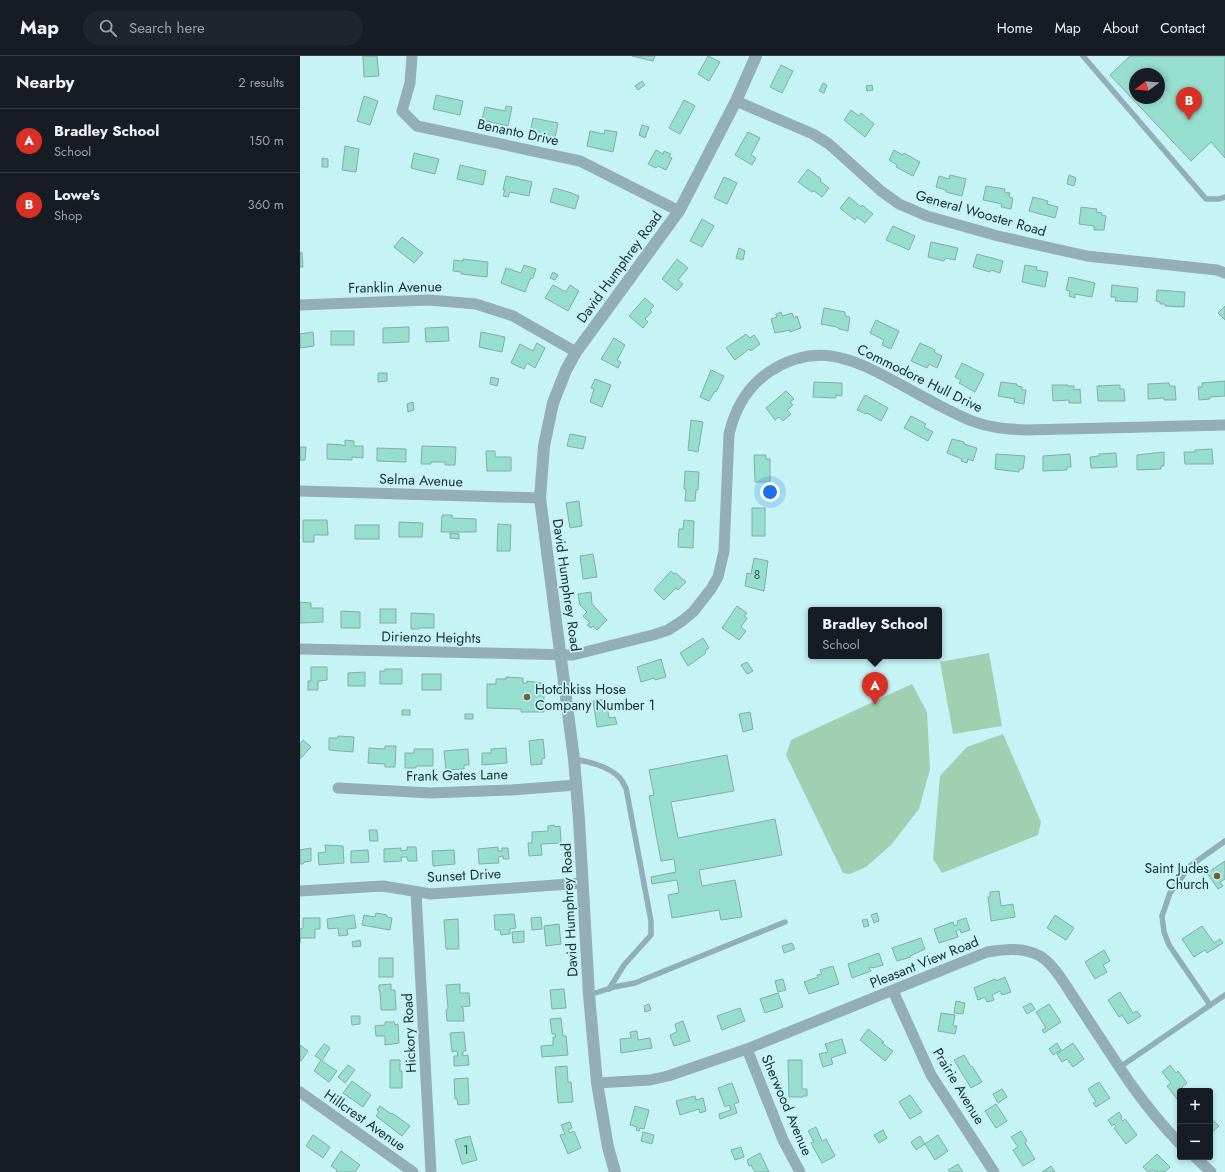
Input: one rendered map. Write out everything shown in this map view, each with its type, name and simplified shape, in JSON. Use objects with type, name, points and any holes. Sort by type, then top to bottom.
[{"type":"street","name":"Benanto Drive","points":[[412,56],[410,83],[402,111],[416,126],[580,161],[679,211]]},
{"type":"street","name":"David Humphrey Road","points":[[615,1172],[608,1147],[597,1083],[589,995],[574,760],[540,498],[544,446],[553,403],[566,370],[576,352],[679,211],[736,101],[756,56]]},
{"type":"street","name":"General Wooster Road","points":[[736,101],[813,134],[828,144],[881,191],[899,204],[927,216],[998,236],[1087,256],[1217,270],[1225,273]]},
{"type":"street","name":"Franklin Avenue","points":[[300,305],[430,300],[476,304],[513,316],[576,352]]},
{"type":"street","name":"Commodore Hull Drive","points":[[561,655],[573,655],[668,630],[693,612],[704,599],[718,577],[724,551],[729,434],[732,420],[737,408],[746,394],[757,382],[768,373],[787,362],[808,356],[819,355],[831,355],[847,359],[864,365],[963,417],[996,428],[1026,430],[1225,425]]},
{"type":"street","name":"Selma Avenue","points":[[300,491],[540,498]]},
{"type":"street","name":"Dirienzo Heights","points":[[300,649],[561,655]]},
{"type":"street","name":"Frank Gates Lane","points":[[338,788],[431,793],[512,790],[576,785]]},
{"type":"street","name":"Sunset Drive","points":[[300,891],[383,886],[431,894],[582,883]]},
{"type":"street","name":"Hickory Road","points":[[416,892],[431,1172]]},
{"type":"street","name":"Pleasant View Road","points":[[597,1083],[629,1082],[656,1078],[747,1050],[987,952],[1013,949],[1032,953],[1041,957],[1049,964],[1062,980],[1120,1067],[1160,1122],[1177,1141]]},
{"type":"street","name":"Prairie Avenue","points":[[892,991],[931,1075],[994,1172]]},
{"type":"street","name":"Sherwood Avenue","points":[[747,1050],[783,1140],[800,1172]]},
{"type":"street","name":"Hillcrest Avenue","points":[[300,1092],[413,1172]]},
{"type":"street","points":[[1198,1160],[1211,1172]]},
{"type":"lane","points":[[1083,56],[1206,199],[1219,199],[1225,197]]},
{"type":"lane","points":[[574,760],[590,762],[607,769],[619,777],[626,788],[651,922],[651,935],[624,965],[610,989]]},
{"type":"lane","points":[[1210,1005],[1169,945],[1164,932],[1162,916],[1170,893],[1190,866],[1225,841]]},
{"type":"lane","points":[[589,995],[635,983],[785,922]]},
{"type":"lane","points":[[1120,1067],[1225,994]]},
{"type":"green space","points":[[989,653],[1002,726],[953,734],[940,662]]},
{"type":"green space","points":[[912,684],[927,712],[930,769],[919,809],[891,845],[866,867],[850,874],[843,873],[786,755],[791,740]]},
{"type":"green space","points":[[1003,734],[1041,822],[1038,835],[942,873],[933,859],[940,776],[967,747]]},
{"type":"building","points":[[363,56],[377,56],[379,76],[364,77]]},
{"type":"building","points":[[632,56],[655,56],[653,61]]},
{"type":"building","points":[[708,56],[720,62],[709,81],[698,74]]},
{"type":"building","points":[[1130,56],[1225,56],[1225,158],[1211,142],[1191,161],[1137,104],[1165,104],[1165,68],[1129,68],[1129,95],[1110,75]]},
{"type":"building","points":[[781,65],[793,71],[782,93],[770,87]]},
{"type":"building","points":[[642,81],[645,85],[638,90],[635,86]]},
{"type":"building","points":[[823,83],[827,85],[824,93],[819,91]]},
{"type":"building","points":[[872,85],[873,90],[867,91],[866,86]]},
{"type":"building","points":[[436,95],[463,101],[460,115],[433,109]]},
{"type":"building","points":[[364,96],[378,101],[370,125],[357,121]]},
{"type":"building","points":[[684,100],[695,106],[680,134],[669,128]]},
{"type":"building","points":[[506,106],[512,107],[508,126],[482,120],[485,107],[505,111]]},
{"type":"building","points":[[851,110],[859,116],[861,113],[874,124],[865,137],[844,120]]},
{"type":"building","points":[[533,118],[558,123],[555,138],[530,133]]},
{"type":"building","points":[[642,125],[649,127],[645,138],[639,135]]},
{"type":"building","points":[[605,130],[617,132],[613,152],[587,146],[590,131],[604,134]]},
{"type":"building","points":[[748,132],[760,138],[751,155],[756,158],[752,165],[735,155]]},
{"type":"building","points":[[345,146],[359,149],[356,172],[342,170]]},
{"type":"building","points":[[656,150],[663,154],[664,151],[671,154],[669,157],[672,158],[666,170],[658,166],[656,168],[648,164]]},
{"type":"building","points":[[894,150],[903,155],[904,153],[920,162],[913,176],[896,167],[897,165],[889,160]]},
{"type":"building","points":[[414,153],[439,159],[435,174],[411,168]]},
{"type":"building","points":[[322,158],[328,159],[328,167],[322,167]]},
{"type":"building","points":[[460,165],[486,171],[483,185],[457,179]]},
{"type":"building","points":[[808,169],[821,179],[820,181],[829,188],[822,197],[798,182]]},
{"type":"building","points":[[950,175],[966,179],[962,196],[946,192],[946,190],[936,187],[939,176],[949,179]]},
{"type":"building","points":[[1069,175],[1076,178],[1074,186],[1067,184]]},
{"type":"building","points":[[506,176],[532,182],[529,196],[510,192],[508,197],[503,196]]},
{"type":"building","points":[[724,177],[737,183],[727,204],[714,198]]},
{"type":"building","points":[[986,186],[1005,189],[1004,192],[1010,193],[1009,197],[1013,198],[1011,209],[1001,207],[1002,204],[983,200]]},
{"type":"building","points":[[554,188],[579,196],[575,209],[550,202]]},
{"type":"building","points":[[849,197],[861,207],[862,205],[873,214],[865,223],[857,217],[855,220],[840,208]]},
{"type":"building","points":[[1033,197],[1048,201],[1047,204],[1058,207],[1055,218],[1029,211]]},
{"type":"building","points":[[1081,207],[1097,209],[1096,212],[1102,213],[1102,215],[1106,216],[1104,230],[1094,230],[1094,226],[1079,224]]},
{"type":"building","points":[[702,219],[714,226],[702,247],[690,241]]},
{"type":"building","points":[[893,226],[915,236],[909,250],[886,240]]},
{"type":"building","points":[[402,237],[423,253],[414,263],[394,247]]},
{"type":"building","points":[[931,242],[958,248],[955,260],[945,258],[944,261],[928,257]]},
{"type":"building","points":[[739,248],[745,251],[743,260],[736,258]]},
{"type":"building","points":[[302,252],[303,267],[300,267],[300,253]]},
{"type":"building","points":[[977,254],[1003,261],[1000,273],[973,267]]},
{"type":"building","points":[[463,259],[488,262],[487,277],[461,274],[461,272],[453,271],[454,260],[463,261]]},
{"type":"building","points":[[677,259],[688,268],[678,280],[683,284],[677,291],[662,279]]},
{"type":"building","points":[[524,265],[536,269],[525,292],[501,283],[506,268],[521,273]]},
{"type":"building","points":[[1025,265],[1037,267],[1036,270],[1048,272],[1045,287],[1022,282]]},
{"type":"building","points":[[553,272],[558,275],[555,280],[550,278]]},
{"type":"building","points":[[1069,277],[1095,283],[1092,297],[1075,294],[1075,298],[1069,296],[1070,291],[1066,290]]},
{"type":"building","points":[[553,285],[566,292],[570,285],[579,291],[568,311],[545,298]]},
{"type":"building","points":[[1112,285],[1138,288],[1137,302],[1115,301],[1116,297],[1111,297]]},
{"type":"building","points":[[1157,290],[1185,292],[1184,307],[1165,306],[1165,304],[1160,304],[1160,302],[1156,301]]},
{"type":"building","points":[[645,298],[654,306],[650,310],[652,312],[645,319],[648,322],[643,328],[629,316]]},
{"type":"building","points":[[1225,306],[1225,320],[1218,313]]},
{"type":"building","points":[[824,308],[845,312],[845,316],[850,317],[848,331],[821,324]]},
{"type":"building","points":[[781,312],[782,316],[792,313],[794,318],[797,316],[801,328],[790,332],[790,330],[775,333],[771,319],[777,317],[776,314]]},
{"type":"building","points":[[876,320],[899,331],[891,349],[882,345],[884,340],[870,333]]},
{"type":"building","points":[[409,327],[409,342],[383,343],[383,328]]},
{"type":"building","points":[[448,327],[449,341],[426,342],[425,328]]},
{"type":"building","points":[[331,331],[354,331],[354,345],[331,345]]},
{"type":"building","points":[[313,332],[314,346],[300,348],[300,334]]},
{"type":"building","points":[[481,332],[505,337],[502,352],[479,347]]},
{"type":"building","points":[[746,334],[750,338],[754,335],[760,344],[751,351],[749,349],[735,360],[726,348]]},
{"type":"building","points":[[614,338],[625,345],[617,360],[621,362],[618,368],[601,359]]},
{"type":"building","points":[[537,343],[545,348],[535,368],[527,363],[524,369],[511,363],[520,344],[533,351]]},
{"type":"building","points":[[920,343],[935,350],[934,352],[942,356],[937,368],[929,364],[927,368],[911,361]]},
{"type":"building","points":[[962,363],[984,374],[975,392],[959,383],[961,380],[955,377]]},
{"type":"building","points":[[711,370],[724,376],[716,392],[715,391],[709,401],[700,397]]},
{"type":"building","points":[[378,373],[387,373],[387,381],[378,382]]},
{"type":"building","points":[[491,377],[499,379],[497,386],[490,384]]},
{"type":"building","points":[[595,379],[611,385],[602,407],[590,402],[594,389],[591,388]]},
{"type":"building","points":[[1225,381],[1225,396],[1210,397],[1210,399],[1199,400],[1198,387],[1202,387],[1202,383]]},
{"type":"building","points":[[814,382],[842,383],[842,396],[836,395],[836,398],[813,397]]},
{"type":"building","points":[[1001,382],[1017,384],[1017,386],[1022,387],[1022,390],[1026,390],[1024,404],[1014,402],[1015,399],[998,396]]},
{"type":"building","points":[[1169,383],[1170,386],[1175,386],[1176,400],[1164,400],[1164,398],[1148,399],[1148,384]]},
{"type":"building","points":[[1052,385],[1068,385],[1074,386],[1074,390],[1080,389],[1081,403],[1069,403],[1069,400],[1053,401]]},
{"type":"building","points":[[1120,385],[1120,389],[1124,389],[1125,401],[1098,401],[1097,386]]},
{"type":"building","points":[[786,391],[794,399],[790,402],[793,405],[787,410],[791,414],[783,421],[779,417],[775,420],[766,408]]},
{"type":"building","points":[[865,395],[888,408],[881,421],[867,413],[866,414],[857,410]]},
{"type":"building","points":[[413,402],[414,410],[408,412],[407,404]]},
{"type":"building","points":[[911,416],[926,424],[924,427],[933,432],[928,441],[904,428]]},
{"type":"building","points":[[691,420],[703,422],[698,452],[688,450]]},
{"type":"building","points":[[570,434],[586,437],[583,449],[567,446]]},
{"type":"building","points":[[952,439],[964,442],[964,444],[977,448],[973,461],[968,459],[967,463],[961,461],[962,459],[947,453]]},
{"type":"building","points":[[345,440],[354,441],[354,446],[363,446],[363,458],[352,457],[352,460],[327,459],[327,444],[345,446]]},
{"type":"building","points":[[422,446],[456,447],[455,465],[445,465],[445,462],[421,464]]},
{"type":"building","points":[[300,447],[306,447],[305,460],[300,460]]},
{"type":"building","points":[[377,448],[406,449],[406,462],[377,461]]},
{"type":"building","points":[[1212,449],[1213,464],[1185,464],[1184,452]]},
{"type":"building","points":[[486,451],[495,451],[495,457],[511,457],[511,471],[487,471]]},
{"type":"building","points":[[1164,452],[1164,466],[1161,466],[1161,469],[1137,470],[1137,455]]},
{"type":"building","points":[[1116,453],[1117,467],[1091,468],[1090,457],[1099,456],[1099,454]]},
{"type":"building","points":[[996,454],[1025,456],[1023,469],[1019,469],[1019,472],[995,469]]},
{"type":"building","points":[[1070,454],[1071,467],[1067,467],[1067,470],[1043,471],[1043,456]]},
{"type":"building","points":[[754,455],[766,455],[766,459],[770,459],[770,482],[755,482]]},
{"type":"building","points":[[685,471],[699,472],[698,490],[696,490],[695,501],[685,501]]},
{"type":"building","points":[[579,501],[582,526],[570,528],[566,503]]},
{"type":"building","points":[[752,508],[765,508],[765,536],[752,536]]},
{"type":"building","points":[[442,515],[452,515],[452,518],[476,519],[476,532],[441,532]]},
{"type":"building","points":[[303,520],[327,520],[328,535],[314,535],[314,542],[303,542]]},
{"type":"building","points":[[684,520],[694,521],[693,548],[678,547],[679,529],[683,529]]},
{"type":"building","points":[[399,522],[423,523],[422,537],[399,537]]},
{"type":"building","points":[[498,524],[511,525],[510,551],[497,551]]},
{"type":"building","points":[[355,525],[379,525],[379,539],[355,539]]},
{"type":"building","points":[[450,533],[459,534],[459,539],[450,538]]},
{"type":"building","points":[[593,554],[597,577],[583,579],[580,556]]},
{"type":"building","points":[[754,558],[768,561],[764,591],[745,586],[747,573],[751,574]]},
{"type":"building","points":[[671,571],[674,574],[676,573],[686,582],[678,590],[676,588],[664,600],[654,590]]},
{"type":"building","points":[[591,592],[592,604],[607,620],[597,630],[593,626],[591,628],[587,625],[590,623],[583,616],[587,612],[580,605],[578,594]]},
{"type":"building","points":[[300,602],[311,603],[311,608],[323,608],[323,622],[300,623]]},
{"type":"building","points":[[737,606],[747,613],[744,616],[747,618],[741,627],[746,631],[739,640],[722,628]]},
{"type":"building","points":[[380,609],[396,609],[396,623],[380,623]]},
{"type":"building","points":[[341,611],[360,612],[360,628],[341,628]]},
{"type":"building","points":[[411,613],[434,614],[434,628],[411,629]]},
{"type":"building","points":[[703,638],[709,648],[705,651],[706,653],[688,666],[680,653]]},
{"type":"building","points":[[661,659],[666,677],[655,680],[654,678],[641,682],[637,667]]},
{"type":"building","points":[[747,662],[753,671],[747,674],[741,665]]},
{"type":"building","points":[[311,667],[327,667],[327,680],[318,681],[318,690],[308,690],[308,681],[311,681]]},
{"type":"building","points":[[385,669],[402,669],[402,684],[380,684],[380,671],[385,671]]},
{"type":"building","points":[[365,672],[365,686],[348,686],[348,673]]},
{"type":"building","points":[[422,674],[441,674],[441,690],[422,690]]},
{"type":"building","points":[[506,677],[523,678],[523,683],[527,683],[527,681],[542,683],[542,687],[544,687],[544,712],[521,712],[521,709],[487,708],[487,684],[496,684],[496,679],[506,679]]},
{"type":"building","points":[[620,686],[621,692],[614,693],[613,687]]},
{"type":"building","points":[[606,699],[609,718],[615,717],[617,724],[597,727],[593,701]]},
{"type":"building","points":[[402,710],[410,710],[410,715],[402,715]]},
{"type":"building","points":[[750,712],[753,729],[743,732],[739,714]]},
{"type":"building","points":[[465,714],[473,714],[473,719],[465,719]]},
{"type":"building","points":[[338,736],[354,737],[353,752],[329,750],[329,738],[338,738]]},
{"type":"building","points":[[543,739],[545,758],[542,759],[542,764],[531,765],[529,741]]},
{"type":"building","points":[[303,740],[311,747],[300,759],[300,744]]},
{"type":"building","points":[[385,746],[396,746],[395,767],[385,767],[385,764],[368,763],[369,748],[385,749]]},
{"type":"building","points":[[506,748],[507,763],[482,765],[482,753],[491,753],[491,749]]},
{"type":"building","points":[[414,749],[433,749],[433,766],[416,766],[416,768],[405,768],[405,753],[414,753]]},
{"type":"building","points":[[468,749],[469,765],[464,765],[464,769],[446,770],[444,751]]},
{"type":"building","points":[[727,755],[734,791],[671,802],[678,838],[775,819],[782,855],[699,870],[702,886],[735,880],[742,917],[721,920],[719,910],[672,918],[668,895],[679,893],[677,880],[652,884],[651,877],[676,872],[674,859],[661,861],[649,796],[654,795],[649,770]]},
{"type":"building","points":[[554,825],[555,827],[560,826],[561,843],[541,844],[542,855],[529,856],[528,843],[532,843],[532,832],[548,831],[548,826]]},
{"type":"building","points":[[369,830],[377,830],[378,841],[370,841]]},
{"type":"building","points":[[325,845],[343,846],[344,863],[319,865],[318,853],[326,852]]},
{"type":"building","points":[[407,847],[416,847],[417,861],[408,861],[407,857],[401,857],[402,861],[384,862],[384,849],[401,848],[401,851],[407,850]]},
{"type":"building","points":[[498,847],[498,851],[502,851],[502,848],[508,848],[509,859],[503,859],[503,856],[498,857],[499,863],[479,864],[478,849]]},
{"type":"building","points":[[311,848],[311,861],[300,864],[300,850]]},
{"type":"building","points":[[368,850],[369,862],[351,863],[351,851]]},
{"type":"building","points":[[454,850],[455,864],[433,866],[432,851]]},
{"type":"building","name":"Saint Judes Church","points":[[1225,861],[1225,879],[1220,882],[1223,886],[1218,889],[1207,873]]},
{"type":"building","points":[[999,891],[1001,906],[1013,904],[1015,917],[991,921],[988,897],[990,897],[990,892]]},
{"type":"building","points":[[376,913],[387,915],[387,917],[392,918],[390,930],[362,925],[364,915],[375,917]]},
{"type":"building","points":[[877,913],[879,921],[874,923],[871,915]]},
{"type":"building","points":[[514,914],[516,928],[510,929],[510,934],[501,935],[500,930],[495,930],[494,915]]},
{"type":"building","points":[[354,915],[356,928],[347,929],[348,935],[339,936],[338,928],[328,929],[327,919]]},
{"type":"building","points":[[1055,915],[1074,928],[1066,940],[1047,928]]},
{"type":"building","points":[[541,917],[542,929],[532,930],[531,918]]},
{"type":"building","points":[[303,918],[320,918],[320,929],[315,929],[315,938],[300,938],[300,929],[303,928]]},
{"type":"building","points":[[966,918],[970,930],[961,933],[960,929],[956,931],[958,937],[939,943],[934,929],[953,922],[954,926],[958,924],[957,921]]},
{"type":"building","points":[[458,919],[459,949],[446,949],[444,920]]},
{"type":"building","points":[[867,919],[869,926],[864,927],[862,920]]},
{"type":"building","points":[[559,924],[561,944],[546,946],[544,926]]},
{"type":"building","points":[[1202,926],[1214,943],[1220,939],[1223,943],[1207,953],[1205,950],[1194,957],[1182,939]]},
{"type":"building","points":[[524,931],[524,942],[513,943],[512,932]]},
{"type":"building","points":[[921,938],[925,949],[910,956],[911,957],[897,961],[892,948]]},
{"type":"building","points":[[360,940],[361,946],[353,947],[352,942]]},
{"type":"building","points":[[792,943],[795,949],[784,953],[782,946]]},
{"type":"building","points":[[1104,950],[1110,961],[1103,965],[1107,972],[1095,979],[1085,962]]},
{"type":"building","points":[[879,953],[883,965],[869,968],[871,971],[852,978],[848,964]]},
{"type":"building","points":[[379,958],[393,958],[393,977],[379,977]]},
{"type":"building","points":[[833,966],[839,984],[809,994],[804,982],[822,974],[820,970]]},
{"type":"building","points":[[1005,977],[1011,992],[1002,995],[1000,991],[992,995],[994,1000],[987,1002],[985,997],[978,1000],[974,988],[995,979],[996,981]]},
{"type":"building","points":[[783,979],[786,990],[778,992],[775,981]]},
{"type":"building","points":[[391,984],[391,990],[395,990],[396,1010],[381,1010],[379,985]]},
{"type":"building","points":[[460,984],[460,993],[469,993],[470,1006],[461,1007],[463,1008],[464,1021],[447,1021],[446,1010],[448,1008],[446,985]]},
{"type":"building","points":[[564,989],[566,1008],[552,1009],[550,990]]},
{"type":"building","points":[[1120,992],[1133,1013],[1137,1011],[1141,1016],[1128,1024],[1122,1015],[1119,1017],[1108,1000]]},
{"type":"building","points":[[778,993],[783,1007],[765,1013],[760,999]]},
{"type":"building","points":[[956,1001],[965,1003],[963,1014],[954,1013]]},
{"type":"building","points":[[1031,1003],[1035,1009],[1027,1014],[1023,1007]]},
{"type":"building","points":[[649,1004],[651,1010],[645,1012],[644,1006]]},
{"type":"building","points":[[1049,1004],[1061,1022],[1044,1033],[1042,1030],[1046,1028],[1036,1012]]},
{"type":"building","points":[[740,1008],[745,1021],[722,1030],[717,1016]]},
{"type":"building","points":[[941,1013],[955,1015],[953,1026],[957,1026],[955,1034],[938,1031]]},
{"type":"building","points":[[351,1016],[360,1016],[360,1024],[352,1025]]},
{"type":"building","points":[[561,1018],[563,1036],[566,1036],[568,1055],[542,1057],[541,1046],[553,1045],[553,1037],[556,1037],[555,1034],[552,1034],[550,1019]]},
{"type":"building","points":[[683,1021],[690,1041],[674,1046],[670,1035],[677,1032],[675,1024]]},
{"type":"building","points":[[385,1022],[394,1022],[395,1025],[398,1024],[399,1043],[385,1045],[385,1036],[376,1036],[375,1026],[385,1025]]},
{"type":"building","points":[[868,1029],[884,1042],[882,1043],[893,1051],[885,1061],[860,1040]]},
{"type":"building","points":[[637,1031],[638,1040],[650,1038],[652,1048],[621,1053],[620,1039],[631,1038],[630,1032]]},
{"type":"building","points":[[464,1032],[466,1051],[463,1051],[463,1056],[468,1055],[469,1065],[454,1066],[454,1056],[458,1056],[457,1051],[452,1052],[450,1033]]},
{"type":"building","points":[[842,1039],[846,1053],[831,1058],[833,1064],[823,1067],[819,1054],[828,1052],[825,1044]]},
{"type":"building","points":[[1057,1043],[1061,1050],[1053,1055],[1049,1049]]},
{"type":"building","points":[[1073,1043],[1084,1059],[1073,1067],[1067,1059],[1062,1062],[1057,1054]]},
{"type":"building","points":[[324,1044],[330,1048],[322,1061],[337,1071],[329,1082],[314,1071],[321,1060],[315,1056]]},
{"type":"building","points":[[300,1045],[308,1051],[301,1061],[300,1061]]},
{"type":"building","points":[[964,1055],[982,1082],[971,1088],[954,1060]]},
{"type":"building","points":[[390,1060],[400,1060],[400,1071],[402,1071],[402,1088],[390,1088]]},
{"type":"building","points":[[788,1060],[802,1060],[802,1089],[807,1089],[807,1096],[789,1097]]},
{"type":"building","points":[[348,1065],[355,1070],[345,1083],[338,1077]]},
{"type":"building","points":[[1170,1065],[1176,1073],[1178,1071],[1187,1083],[1182,1087],[1183,1088],[1177,1088],[1177,1099],[1167,1086],[1171,1083],[1162,1072]]},
{"type":"building","points":[[567,1066],[568,1082],[571,1082],[573,1102],[558,1103],[555,1067]]},
{"type":"building","points":[[468,1078],[469,1104],[458,1105],[457,1099],[455,1099],[454,1079]]},
{"type":"building","points":[[352,1081],[371,1095],[363,1107],[343,1093]]},
{"type":"building","points":[[1099,1082],[1110,1098],[1096,1107],[1093,1103],[1096,1102],[1088,1089]]},
{"type":"building","points":[[732,1083],[739,1102],[734,1104],[737,1113],[720,1119],[719,1114],[731,1110],[729,1105],[725,1107],[718,1088]]},
{"type":"building","points":[[1002,1089],[1007,1097],[998,1103],[993,1094]]},
{"type":"building","points":[[910,1095],[922,1112],[910,1119],[899,1102]]},
{"type":"building","points":[[695,1096],[696,1100],[703,1098],[706,1111],[700,1113],[699,1109],[680,1115],[676,1101]]},
{"type":"building","points":[[996,1104],[1007,1121],[996,1128],[985,1111]]},
{"type":"building","points":[[380,1106],[410,1126],[402,1136],[376,1116],[379,1112],[377,1110]]},
{"type":"building","points":[[635,1106],[649,1110],[644,1129],[640,1128],[639,1131],[636,1130],[637,1127],[630,1125]]},
{"type":"building","points":[[1119,1112],[1122,1117],[1121,1119],[1123,1121],[1125,1119],[1137,1135],[1126,1144],[1114,1128],[1116,1126],[1114,1124],[1112,1126],[1108,1120]]},
{"type":"building","points":[[1213,1120],[1219,1126],[1213,1131]]},
{"type":"building","points":[[570,1122],[572,1128],[568,1130],[570,1133],[574,1131],[581,1148],[568,1154],[560,1135],[565,1134],[561,1125]]},
{"type":"building","points":[[816,1127],[822,1141],[826,1139],[835,1156],[822,1163],[811,1143],[814,1142],[808,1131]]},
{"type":"building","points":[[883,1130],[887,1138],[879,1143],[874,1135]]},
{"type":"building","points":[[1021,1131],[1027,1141],[1025,1143],[1035,1159],[1023,1166],[1013,1150],[1018,1147],[1011,1137]]},
{"type":"building","points":[[643,1132],[654,1135],[652,1144],[641,1141]]},
{"type":"building","points":[[313,1135],[330,1147],[323,1158],[306,1146]]},
{"type":"building","points":[[938,1135],[948,1151],[935,1160],[925,1144]]},
{"type":"building","points":[[470,1136],[477,1160],[462,1164],[455,1140]]},
{"type":"building","points":[[920,1136],[925,1144],[916,1150],[911,1142]]},
{"type":"building","points":[[741,1147],[744,1157],[735,1160],[731,1150]]},
{"type":"building","points":[[341,1151],[360,1165],[355,1172],[336,1172],[337,1170],[331,1166]]},
{"type":"building","points":[[760,1153],[769,1172],[755,1172],[751,1165],[749,1166],[747,1160]]},
{"type":"building","points":[[1157,1154],[1170,1167],[1165,1172],[1155,1172],[1153,1170],[1148,1172],[1143,1167]]},
{"type":"building","points":[[958,1164],[963,1172],[950,1172],[948,1170]]},
{"type":"building","points":[[1051,1166],[1055,1172],[1042,1172]]},
{"type":"place","name":"Lowe's","points":[[1189,120]]},
{"type":"place","name":"Hotchkiss Hose Company Number 1","points":[[527,697]]},
{"type":"place","name":"Bradley School","points":[[875,705]]},
{"type":"place","name":"Saint Judes Church","points":[[1217,876]]}]
